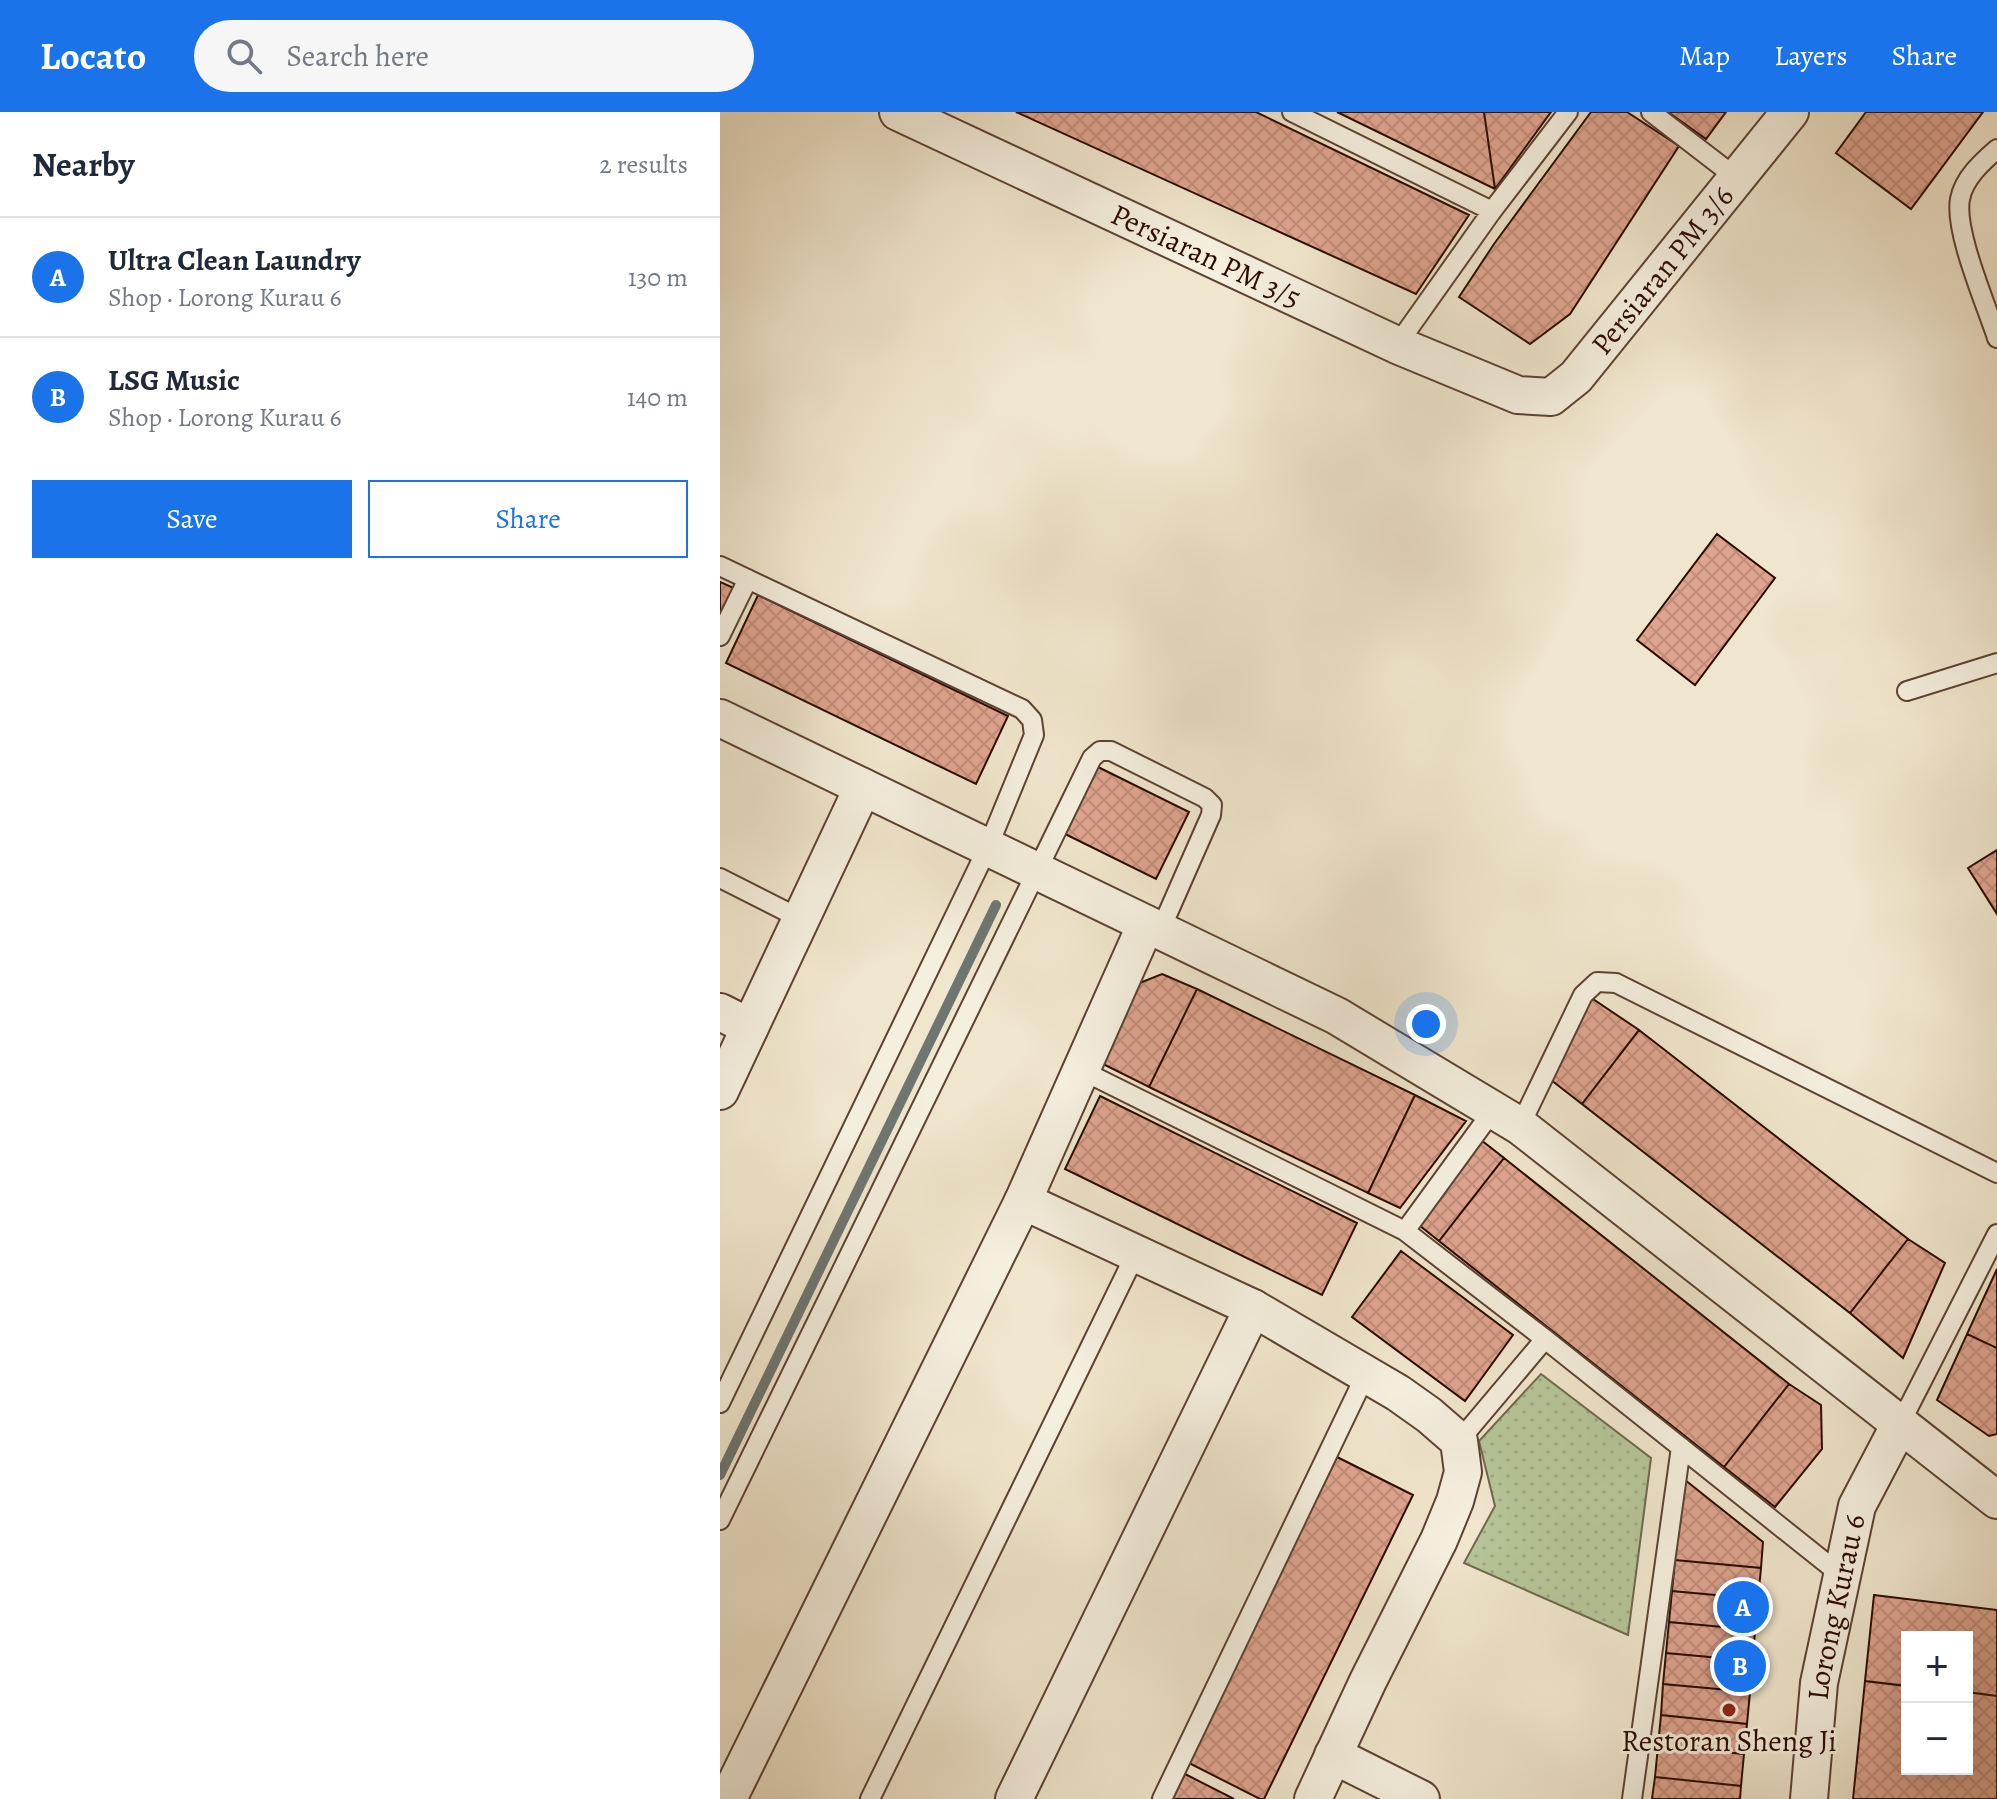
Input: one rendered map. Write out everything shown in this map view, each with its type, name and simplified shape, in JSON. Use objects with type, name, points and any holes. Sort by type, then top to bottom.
[{"type":"street","name":"Persiaran PM 3/6","points":[[1518,395],[1551,397],[1576,377],[1790,112]]},
{"type":"street","name":"Persiaran PM 3/5","points":[[914,116],[1397,345],[1518,395]]},
{"type":"street","points":[[720,718],[1337,1016],[1507,1118],[1997,1500]]},
{"type":"street","points":[[720,1091],[735,1019],[801,919],[863,787]]},
{"type":"street","points":[[728,1799],[1023,1201],[1081,1070],[1153,928]]},
{"type":"street","points":[[1023,1201],[1253,1308],[1366,1374],[1429,1415],[1459,1441],[1463,1472],[1455,1501],[1313,1799]]},
{"type":"street","points":[[1014,1799],[1253,1308]]},
{"type":"street","name":"Lorong Kurau 6","points":[[1809,1799],[1819,1683],[1857,1506],[1900,1424]]},
{"type":"street","points":[[1333,1755],[1421,1799]]},
{"type":"lane","points":[[1292,112],[1492,211]]},
{"type":"lane","points":[[1397,345],[1492,211],[1568,112]]},
{"type":"lane","points":[[1651,112],[1738,179]]},
{"type":"lane","points":[[1997,149],[1973,171],[1960,197],[1960,224],[1997,338]]},
{"type":"lane","points":[[720,566],[1022,709],[1032,720],[1034,735],[988,847],[720,1403]]},
{"type":"lane","points":[[720,636],[748,579]]},
{"type":"lane","points":[[1907,691],[1997,663]]},
{"type":"lane","points":[[720,1520],[1092,758],[1100,751],[1111,751],[1205,798],[1212,805],[1211,815],[1153,928]]},
{"type":"lane","points":[[720,878],[801,919]]},
{"type":"lane","points":[[1405,1231],[1507,1118],[1583,995],[1597,982],[1616,983],[1997,1173]]},
{"type":"lane","points":[[1081,1070],[1405,1231],[1841,1575]]},
{"type":"lane","points":[[1900,1424],[1997,1234]]},
{"type":"lane","points":[[870,1799],[1136,1253]]},
{"type":"lane","points":[[1459,1441],[1545,1339]]},
{"type":"lane","points":[[1162,1799],[1366,1374]]},
{"type":"lane","points":[[1632,1799],[1681,1447]]},
{"type":"green space","points":[[1541,1374],[1651,1458],[1628,1635],[1464,1563],[1495,1506],[1479,1441]]},
{"type":"building","points":[[1016,112],[1256,112],[1469,215],[1416,294]]},
{"type":"building","points":[[1337,112],[1484,112],[1495,189]]},
{"type":"building","points":[[1484,112],[1551,112],[1495,189]]},
{"type":"building","points":[[1591,112],[1627,112],[1679,146],[1570,314],[1530,344],[1459,297]]},
{"type":"building","points":[[1668,112],[1726,112],[1706,139]]},
{"type":"building","points":[[1866,112],[1983,112],[1911,209],[1836,153]]},
{"type":"building","points":[[1717,534],[1775,578],[1695,685],[1637,640]]},
{"type":"building","points":[[720,582],[736,589],[720,623]]},
{"type":"building","points":[[758,595],[1008,716],[976,784],[726,663]]},
{"type":"building","points":[[1098,767],[1189,812],[1156,879],[1065,834]]},
{"type":"building","points":[[1997,850],[1997,914],[1968,868]]},
{"type":"building","points":[[1162,974],[1197,989],[1149,1087],[1097,1061],[1132,986]]},
{"type":"building","points":[[1197,989],[1415,1095],[1368,1193],[1149,1087]]},
{"type":"building","points":[[1590,997],[1639,1030],[1582,1104],[1551,1080]]},
{"type":"building","points":[[1639,1030],[1908,1239],[1850,1313],[1582,1104]]},
{"type":"building","points":[[1415,1095],[1466,1121],[1400,1208],[1368,1193]]},
{"type":"building","points":[[1100,1096],[1357,1223],[1322,1295],[1065,1169]]},
{"type":"building","points":[[1481,1140],[1504,1158],[1439,1241],[1419,1225]]},
{"type":"building","points":[[1504,1158],[1789,1384],[1724,1467],[1439,1241]]},
{"type":"building","points":[[1908,1239],[1945,1263],[1903,1358],[1850,1313]]},
{"type":"building","points":[[1401,1251],[1513,1335],[1465,1401],[1352,1317]]},
{"type":"building","points":[[1997,1269],[1997,1348],[1967,1334]]},
{"type":"building","points":[[1967,1334],[1997,1348],[1997,1434],[1989,1436],[1937,1400]]},
{"type":"building","points":[[1789,1384],[1821,1405],[1822,1449],[1775,1507],[1724,1467]]},
{"type":"building","points":[[1337,1457],[1413,1495],[1264,1799],[1260,1799],[1187,1762]]},
{"type":"building","points":[[1680,1476],[1763,1542],[1761,1568],[1675,1560]]},
{"type":"building","points":[[1675,1560],[1761,1568],[1758,1599],[1672,1591]]},
{"type":"building","points":[[1672,1591],[1758,1599],[1755,1630],[1669,1622]]},
{"type":"building","points":[[1874,1595],[1997,1610],[1997,1696],[1973,1693],[1973,1631],[1901,1631],[1901,1685],[1865,1681]]},
{"type":"building","points":[[1669,1622],[1755,1630],[1753,1661],[1666,1653]]},
{"type":"building","points":[[1666,1653],[1753,1661],[1750,1692],[1663,1684]]},
{"type":"building","points":[[1865,1681],[1901,1685],[1901,1775],[1973,1775],[1973,1693],[1997,1696],[1997,1799],[1853,1799]]},
{"type":"building","points":[[1663,1684],[1750,1692],[1747,1724],[1661,1715]]},
{"type":"building","points":[[1661,1715],[1747,1724],[1744,1754],[1658,1746]]},
{"type":"building","points":[[1658,1746],[1744,1754],[1741,1786],[1655,1777]]},
{"type":"building","points":[[1185,1774],[1234,1799],[1172,1799]]},
{"type":"building","points":[[1655,1777],[1741,1786],[1740,1799],[1652,1799]]},
{"type":"waterway","points":[[720,1475],[996,905]]},
{"type":"place","name":"Ultra Clean Laundry","points":[[1743,1607]]},
{"type":"place","name":"LSG Music","points":[[1740,1666]]},
{"type":"place","name":"Restoran Sheng Ji","points":[[1729,1710]]}]
